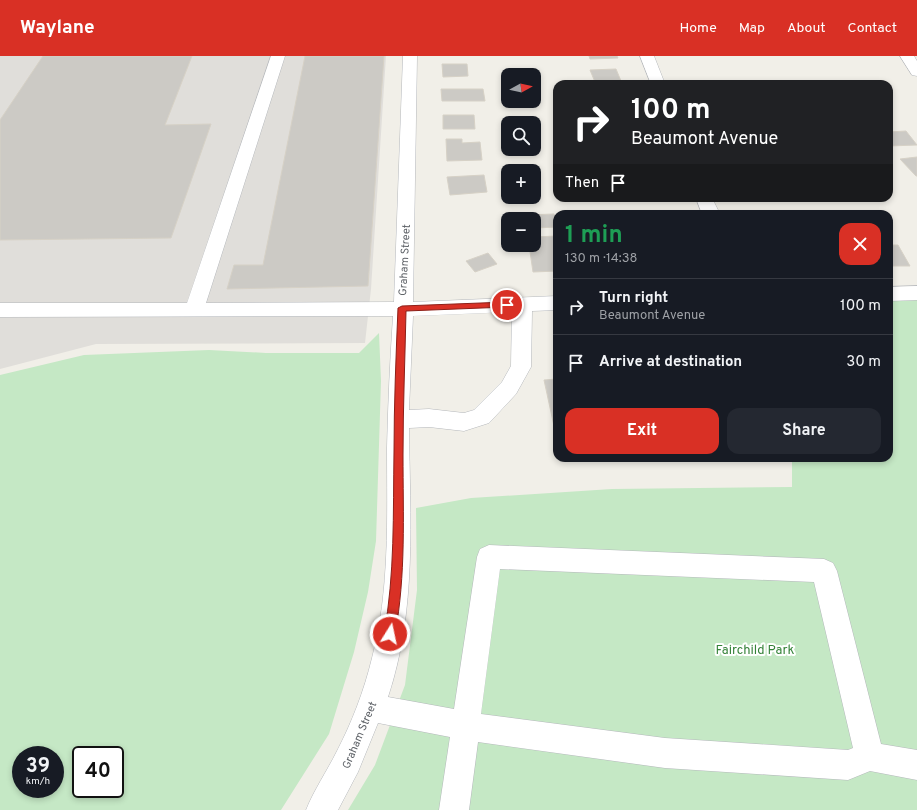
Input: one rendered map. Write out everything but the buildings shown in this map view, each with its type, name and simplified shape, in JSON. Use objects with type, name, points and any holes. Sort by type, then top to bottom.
[{"type":"street","points":[[194,309],[278,56]]},
{"type":"street","name":"Graham Street","points":[[321,810],[344,771],[372,708],[387,649],[395,605],[398,536],[398,420],[402,308],[406,252],[410,56]]},
{"type":"street","points":[[647,56],[656,80]]},
{"type":"street","points":[[907,56],[917,72]]},
{"type":"street","points":[[893,294],[917,293]]},
{"type":"street","points":[[0,310],[402,308],[553,303]]},
{"type":"street","points":[[398,420],[429,418],[464,422],[481,417],[509,388],[521,367],[522,304]]},
{"type":"street","points":[[454,810],[489,557],[824,571],[870,756]]},
{"type":"street","points":[[372,708],[466,726],[665,753],[848,765],[870,756],[917,765]]},
{"type":"shaded area","points":[[0,56],[386,56],[371,289],[365,343],[96,344],[0,369]]},
{"type":"green space","name":"Fairchild Park","points":[[917,300],[917,810],[348,810],[375,765],[405,685],[417,590],[416,508],[471,498],[612,489],[792,487],[792,462],[893,462],[893,301]]},
{"type":"green space","points":[[379,333],[381,381],[376,541],[368,592],[354,652],[329,734],[281,810],[0,810],[0,375],[84,355],[209,350],[266,353],[359,353]]},
{"type":"route","points":[[390,634],[395,605],[398,536],[398,420],[402,308],[507,305]]}]
